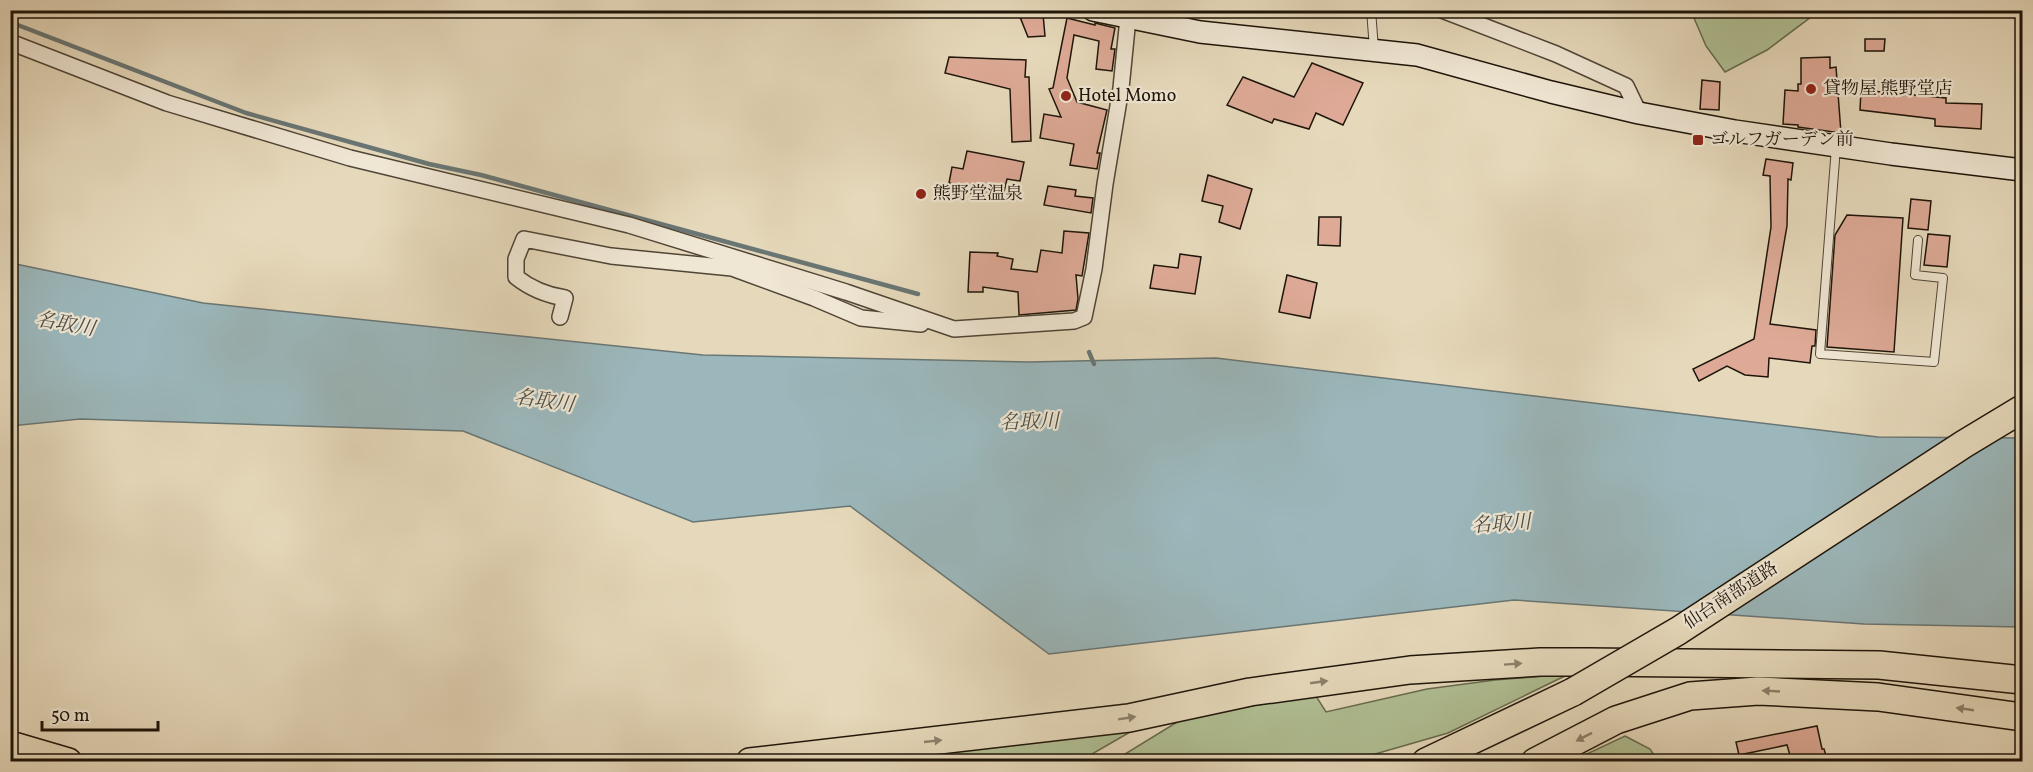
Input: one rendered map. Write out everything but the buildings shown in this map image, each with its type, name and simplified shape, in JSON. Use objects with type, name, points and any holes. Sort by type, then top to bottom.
[{"type":"highway","name":"仙台南部道路","points":[[1426,762],[1573,692],[1678,631],[1964,444],[2022,409]]},
{"type":"highway","points":[[750,762],[1129,718],[1250,692],[1410,670],[1540,662],[1879,665],[2022,680]]},
{"type":"highway","points":[[1535,762],[1616,720],[1690,696],[1758,690],[1878,696],[2022,717]]},
{"type":"highway","points":[[10,745],[68,762]]},
{"type":"street","points":[[1094,10],[1200,32],[1417,55],[1551,92],[1639,113],[1735,131],[2022,170]]},
{"type":"street","points":[[1442,10],[1556,54],[1626,86],[1639,113]]},
{"type":"street","points":[[10,42],[167,103],[350,158],[629,225],[846,292],[954,329],[1074,321],[1084,317],[1094,269],[1121,88],[1128,18]]},
{"type":"street","points":[[560,317],[565,298],[549,296],[528,286],[516,277],[516,259],[524,239],[611,256],[732,268],[861,318],[948,327]]},
{"type":"lane","points":[[1371,10],[1374,50]]},
{"type":"lane","points":[[1836,146],[1820,354],[1934,362],[1943,278],[1915,275],[1918,240]]},
{"type":"green space","points":[[1691,11],[1819,11],[1767,50],[1725,72],[1706,46]]},
{"type":"green space","points":[[1569,674],[1448,733],[1351,761],[1112,762],[1187,716],[1316,696],[1326,712],[1427,689],[1495,680]]},
{"type":"green space","points":[[1137,728],[1080,761],[828,762]]},
{"type":"green space","points":[[1625,736],[1650,749],[1658,761],[1572,761]]},
{"type":"water","name":"名取川","points":[[11,263],[203,303],[703,355],[1029,362],[1216,358],[1878,437],[2022,438],[2022,627],[1864,624],[1514,600],[1049,654],[850,506],[693,522],[463,431],[80,419],[11,426]]},
{"type":"waterway","points":[[10,22],[246,113],[918,294]]},
{"type":"waterway","points":[[1089,352],[1094,364]]},
{"type":"place","name":"貸物屋 熊野堂店","points":[[1811,89]]},
{"type":"place","name":"Hotel Momo","points":[[1066,96]]},
{"type":"place","name":"ゴルフガーデン前","points":[[1698,140]]},
{"type":"place","name":"熊野堂温泉","points":[[921,194]]}]
